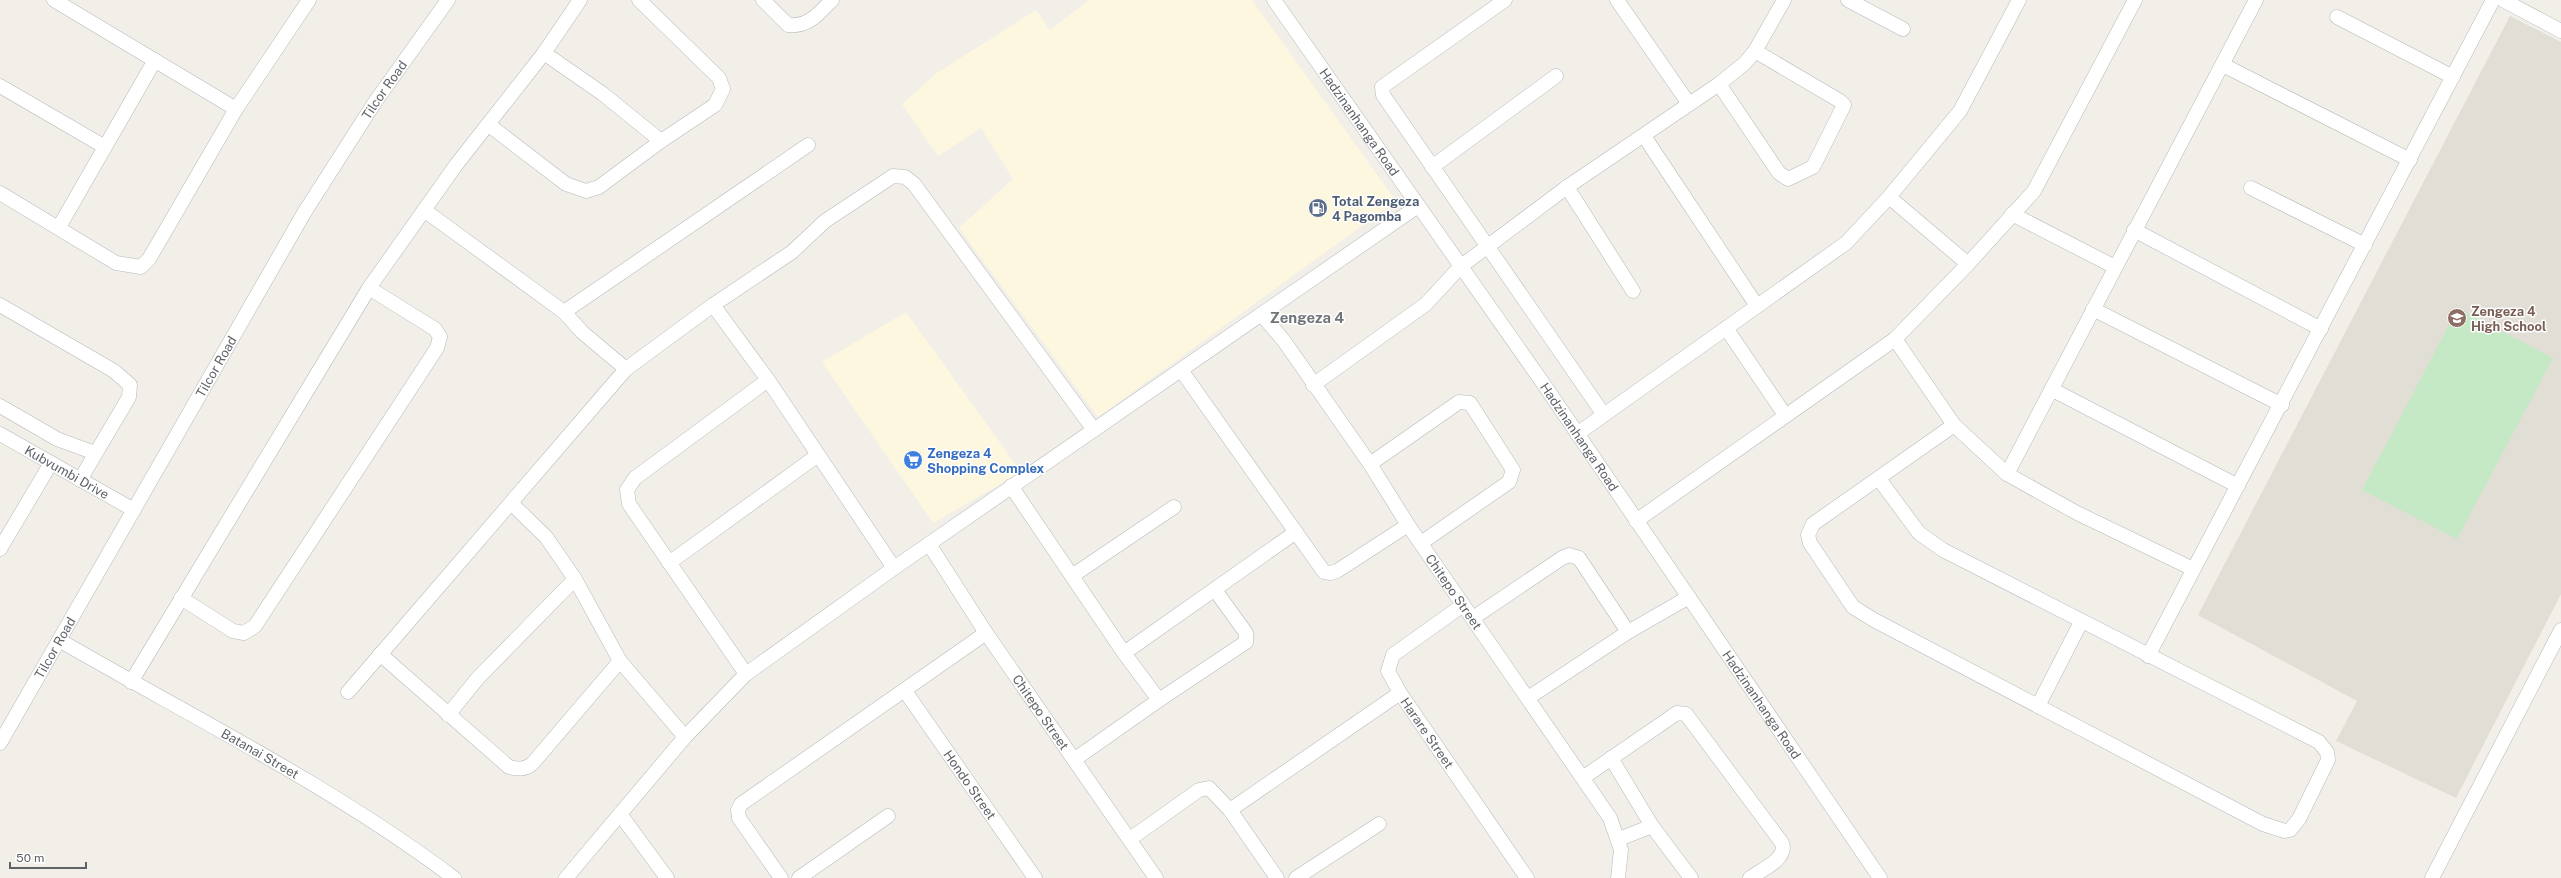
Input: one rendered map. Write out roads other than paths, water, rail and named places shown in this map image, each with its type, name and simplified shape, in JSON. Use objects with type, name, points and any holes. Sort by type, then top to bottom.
[{"type":"street","points":[[54,0],[236,108]]},
{"type":"street","name":"Tilcor Road","points":[[0,742],[304,213],[375,102],[448,0]]},
{"type":"street","points":[[131,682],[369,288],[456,165],[489,125],[544,53],[580,0]]},
{"type":"street","points":[[489,125],[566,184],[586,191],[599,188],[660,141],[715,105],[723,89],[719,78],[638,0]]},
{"type":"street","points":[[764,0],[788,25],[797,26],[808,24],[832,0]]},
{"type":"street","name":"Hadzinanhanga Road","points":[[1274,0],[1577,434],[1880,878]]},
{"type":"street","points":[[1505,0],[1382,87],[1383,95],[1604,415]]},
{"type":"street","points":[[1617,0],[1689,104]]},
{"type":"street","points":[[1313,385],[1426,304],[1460,267],[1567,187],[1719,84],[1745,63],[1755,51],[1784,0]]},
{"type":"street","points":[[1848,0],[1903,29]]},
{"type":"street","points":[[1577,434],[1846,243],[1889,197],[1960,111],[2019,0]]},
{"type":"street","points":[[1636,521],[1895,339],[1968,264],[2034,191],[2135,0]]},
{"type":"street","points":[[2007,474],[2053,390],[2134,230],[2223,65],[2256,0]]},
{"type":"street","points":[[2148,656],[2193,569],[2282,405],[2493,0]]},
{"type":"street","points":[[2503,0],[2561,31]]},
{"type":"street","points":[[0,193],[59,227],[116,263],[141,268],[149,259],[236,108],[306,1]]},
{"type":"street","points":[[2337,16],[2453,77]]},
{"type":"street","points":[[1719,84],[1779,173],[1788,180],[1813,168],[1844,105],[1840,101],[1755,51]]},
{"type":"street","points":[[544,53],[603,94],[660,141]]},
{"type":"street","points":[[59,227],[155,60]]},
{"type":"street","points":[[2223,65],[2410,160]]},
{"type":"street","points":[[1432,167],[1556,76]]},
{"type":"street","points":[[0,86],[105,147]]},
{"type":"street","points":[[1644,136],[1758,306]]},
{"type":"street","points":[[564,312],[808,145]]},
{"type":"street","points":[[348,692],[626,369],[713,305],[792,252],[825,221],[892,176],[905,177],[914,184],[1094,430]]},
{"type":"street","points":[[1567,187],[1633,291]]},
{"type":"street","points":[[2251,188],[2365,245]]},
{"type":"street","points":[[1889,197],[1968,264]]},
{"type":"street","points":[[566,878],[686,737],[746,674],[1011,486],[1262,315],[1418,206]]},
{"type":"street","points":[[424,210],[564,312],[582,332],[626,369]]},
{"type":"street","points":[[2012,214],[2115,267]]},
{"type":"street","points":[[2134,230],[2321,329]]},
{"type":"street","points":[[181,598],[234,631],[244,633],[255,626],[437,348],[440,337],[435,329],[369,288]]},
{"type":"street","points":[[0,304],[128,381],[131,390],[129,397],[80,480]]},
{"type":"street","points":[[713,305],[768,380],[894,568]]},
{"type":"street","points":[[2094,309],[2282,405]]},
{"type":"street","name":"Chitepo Street","points":[[1262,315],[1284,341],[1313,385],[1370,464],[1408,525],[1584,778],[1610,818],[1619,840],[1621,860],[1618,878]]},
{"type":"street","points":[[1726,328],[1785,415]]},
{"type":"street","points":[[1895,339],[1954,425],[2007,474],[2077,513],[2193,569]]},
{"type":"street","points":[[1180,370],[1296,532],[1321,570],[1331,573],[1408,525]]},
{"type":"street","points":[[746,674],[628,504],[626,490],[636,478],[768,380]]},
{"type":"street","points":[[2053,390],[2238,486]]},
{"type":"street","points":[[1370,464],[1459,402],[1470,403],[1513,470],[1509,482],[1421,543]]},
{"type":"street","points":[[0,406],[57,439],[95,453]]},
{"type":"street","points":[[1879,479],[1919,533],[1943,550],[2081,622],[2301,733],[2324,747],[2328,760],[2299,819],[2290,830],[2285,831],[2263,824],[1874,620],[1853,607],[1844,596],[1810,543],[1809,530],[1813,524],[1954,425]]},
{"type":"street","name":"Kubvumbi Drive","points":[[0,434],[134,510]]},
{"type":"street","points":[[669,563],[818,455]]},
{"type":"street","points":[[2,543],[51,463]]},
{"type":"street","points":[[1011,486],[1124,653],[1159,700]]},
{"type":"street","points":[[511,503],[546,537],[575,579],[620,661],[686,737]]},
{"type":"street","points":[[1072,576],[1174,507]]},
{"type":"street","points":[[1124,653],[1296,532]]},
{"type":"street","name":"Chitepo Street","points":[[929,544],[986,633],[1075,759],[1156,878]]},
{"type":"street","points":[[1473,618],[1562,558],[1573,555],[1578,558],[1628,632]]},
{"type":"street","points":[[448,715],[477,679],[575,579]]},
{"type":"street","points":[[1075,759],[1159,700],[1246,642],[1246,633],[1215,590]]},
{"type":"street","points":[[1528,698],[1628,632],[1689,597]]},
{"type":"street","name":"Harare Street","points":[[1463,605],[1393,655],[1388,671],[1400,692],[1527,878]]},
{"type":"street","points":[[2038,706],[2081,622]]},
{"type":"street","points":[[2432,878],[2561,630]]},
{"type":"street","points":[[781,878],[739,818],[738,810],[741,804],[905,691],[986,633]]},
{"type":"street","name":"Batanai Street","points":[[58,640],[313,782],[409,845],[454,878]]},
{"type":"street","points":[[380,654],[509,767],[523,769],[532,764],[620,661]]},
{"type":"street","name":"Hondo Street","points":[[905,691],[1035,878]]},
{"type":"street","points":[[1230,810],[1400,692]]},
{"type":"street","points":[[1584,778],[1677,714],[1683,713],[1689,716],[1782,843],[1784,850],[1779,858],[1750,878]]},
{"type":"street","points":[[1611,758],[1652,826],[1691,878]]},
{"type":"street","points":[[1130,839],[1205,787],[1213,791],[1230,810],[1277,878]]},
{"type":"street","points":[[620,814],[667,878]]},
{"type":"street","points":[[799,878],[888,816]]},
{"type":"street","points":[[1296,878],[1379,824]]},
{"type":"street","points":[[1619,840],[1652,826]]},
{"type":"place","name":"Total Zengeza 4 Pagomba","points":[[1318,208]]},
{"type":"place","name":"Zengeza 4 High School","points":[[2457,318]]},
{"type":"place","name":"Zengeza 4 Shopping Complex","points":[[913,460]]},
{"type":"district","name":"Zengeza 4","points":[[1307,318]]}]
